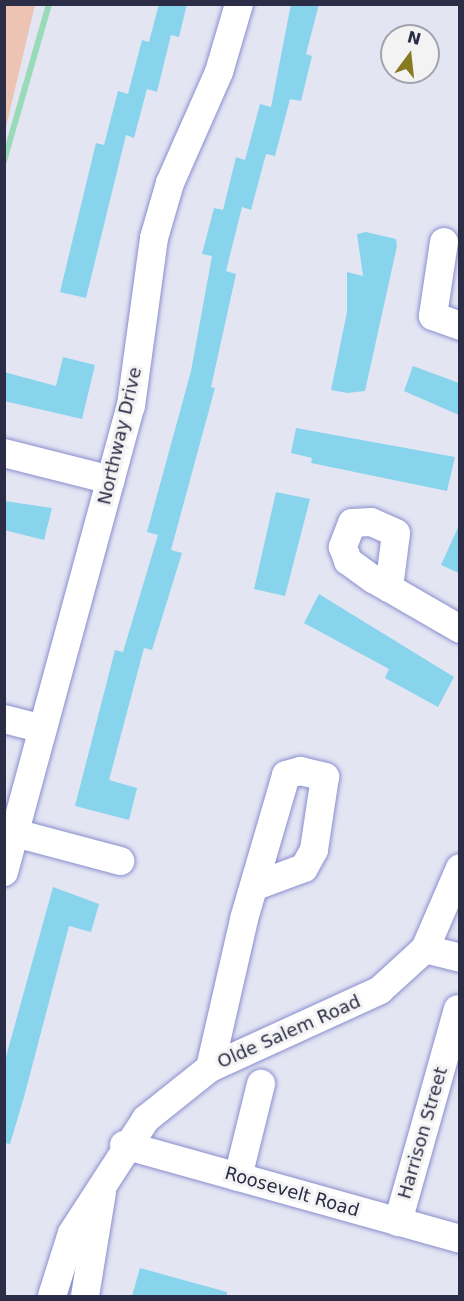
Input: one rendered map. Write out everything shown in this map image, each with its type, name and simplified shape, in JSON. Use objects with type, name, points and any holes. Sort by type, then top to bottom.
[{"type":"street","name":"Northway Drive","points":[[4,872],[111,480],[135,383],[157,227],[177,165],[214,86],[239,4]]},
{"type":"street","points":[[444,242],[433,316],[459,326]]},
{"type":"street","points":[[4,453],[111,480]]},
{"type":"street","points":[[389,588],[459,629]]},
{"type":"street","points":[[4,719],[43,729]]},
{"type":"street","points":[[15,833],[120,861]]},
{"type":"street","name":"Olde Salem Road","points":[[52,1296],[72,1233],[103,1187],[124,1145],[146,1119],[210,1068],[380,990],[425,949],[459,868]]},
{"type":"street","points":[[210,1068],[244,919],[258,885]]},
{"type":"street","points":[[425,949],[459,958]]},
{"type":"street","name":"Harrison Street","points":[[398,1222],[458,1009]]},
{"type":"street","points":[[238,1177],[261,1084]]},
{"type":"street","name":"Roosevelt Road","points":[[124,1145],[459,1239]]},
{"type":"street","name":"Olde Salem Road","points":[[84,1296],[103,1187]]},
{"type":"shaded area","points":[[4,5],[35,5],[5,131]]},
{"type":"building","points":[[159,4],[187,4],[179,37],[171,35],[157,92],[147,89],[134,138],[126,135],[86,298],[60,292],[96,143],[104,145],[118,91],[128,94],[142,40],[149,42]]},
{"type":"building","points":[[291,4],[319,4],[306,54],[312,56],[301,101],[290,99],[275,156],[266,154],[251,210],[242,207],[226,271],[236,274],[211,387],[215,388],[171,550],[182,553],[152,650],[144,648],[109,780],[137,788],[129,820],[75,806],[115,650],[123,652],[158,535],[147,532],[191,371],[212,256],[202,254],[214,208],[223,210],[236,157],[245,160],[260,104],[271,107]]},
{"type":"building","points":[[366,232],[396,239],[397,246],[365,391],[347,393],[331,390],[347,312],[347,272],[363,276],[357,234]]},
{"type":"building","points":[[63,357],[95,365],[82,419],[4,401],[4,372],[56,386]]},
{"type":"building","points":[[413,366],[459,383],[459,415],[404,391]]},
{"type":"building","points":[[296,428],[455,457],[447,491],[311,463],[312,458],[291,453]]},
{"type":"building","points":[[276,492],[310,499],[285,596],[254,589]]},
{"type":"building","points":[[4,501],[52,508],[44,540],[4,530]]},
{"type":"building","points":[[459,525],[459,573],[441,565]]},
{"type":"building","points":[[319,594],[454,677],[438,707],[385,678],[389,669],[304,623]]},
{"type":"building","points":[[53,887],[99,904],[91,932],[69,926],[10,1144],[4,1143],[4,1064]]},
{"type":"building","points":[[140,1268],[227,1292],[227,1296],[132,1296]]},
{"type":"waterway","points":[[4,161],[49,4]]}]
